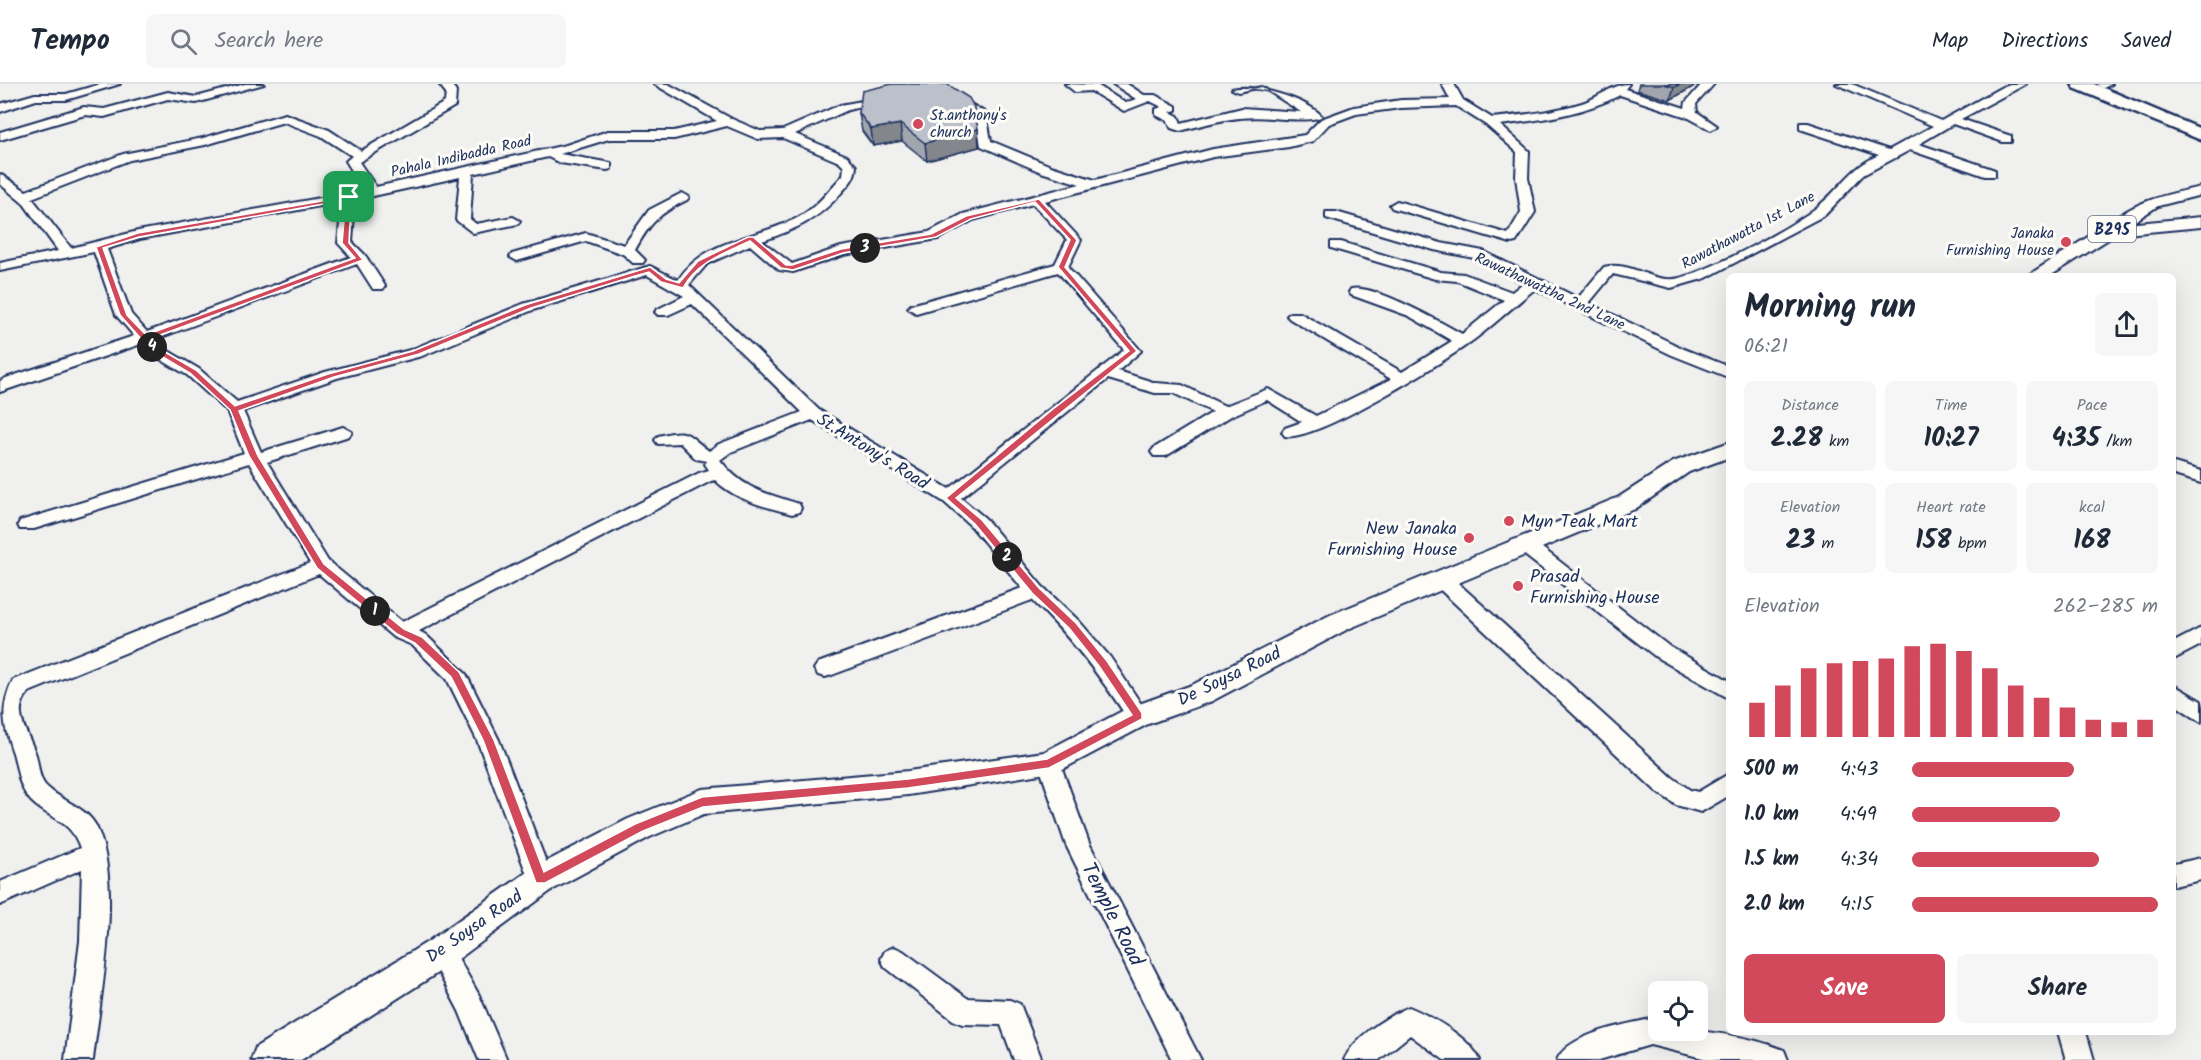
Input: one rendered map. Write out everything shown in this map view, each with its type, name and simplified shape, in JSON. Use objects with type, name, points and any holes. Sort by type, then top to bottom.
[{"type":"highway","points":[[2080,84],[2201,135]]},
{"type":"highway","points":[[2103,84],[2201,126]]},
{"type":"main road","name":"B295","points":[[2042,273],[2110,230],[2201,222]]},
{"type":"main road","name":"De Soysa Road","points":[[269,1060],[441,952],[541,880],[639,828],[702,802],[908,783],[1049,764],[1138,716],[1202,693],[1339,621],[1627,503],[1681,466],[1726,450]]},
{"type":"street","points":[[0,108],[35,97],[66,97],[114,84]]},
{"type":"street","points":[[0,136],[84,111],[104,113],[168,95],[196,100],[258,84]]},
{"type":"street","points":[[373,193],[352,161],[451,104],[452,93],[445,84]]},
{"type":"street","points":[[660,84],[728,122],[758,135],[785,134],[844,108],[902,94]]},
{"type":"street","points":[[1071,84],[1079,90],[1093,87],[1124,107],[1151,97],[1172,108],[1160,112],[1174,119],[1175,125],[1180,128],[1242,112],[1295,116],[1312,114]]},
{"type":"street","points":[[1119,84],[1139,96]]},
{"type":"street","points":[[1238,89],[1259,84]]},
{"type":"street","points":[[1265,84],[1325,122]]},
{"type":"street","points":[[1448,84],[1458,102],[1490,122],[1523,151],[1522,178],[1528,212],[1511,239],[1491,259]]},
{"type":"street","points":[[1691,114],[1690,104],[1708,84]]},
{"type":"street","points":[[1842,84],[1946,122],[2007,139]]},
{"type":"street","name":"Rawathawatta 1st Lane","points":[[1581,304],[1609,270],[1623,270],[1658,282],[1673,284],[1688,281],[1717,267],[1820,212],[1833,202],[1858,172],[1910,145],[1946,122],[2020,84]]},
{"type":"street","points":[[1490,122],[1524,119],[1601,101],[1622,87],[1691,114],[1711,126]]},
{"type":"street","points":[[946,91],[982,116],[985,143],[1046,169],[1095,184]]},
{"type":"street","points":[[750,238],[784,267],[793,268],[841,251],[933,236],[968,217],[1213,153],[1289,143],[1309,138],[1320,130],[1325,122],[1354,111],[1378,106],[1458,102]]},
{"type":"street","points":[[24,196],[128,157],[205,141],[285,118],[325,133],[360,155]]},
{"type":"street","name":"Pahala Indibadda Road","points":[[0,267],[99,247],[138,235],[373,193],[550,153],[608,135],[674,135],[728,122]]},
{"type":"street","points":[[1804,126],[1889,154]]},
{"type":"street","points":[[663,312],[687,292],[684,278],[701,262],[750,238],[804,220],[849,176],[850,166],[843,159],[785,134]]},
{"type":"street","points":[[1910,145],[1990,173]]},
{"type":"street","points":[[550,153],[560,159],[607,166]]},
{"type":"street","points":[[467,172],[463,220],[473,229],[513,221]]},
{"type":"street","points":[[4,184],[24,196],[68,254]]},
{"type":"street","points":[[2110,230],[2144,205],[2161,198],[2201,190]]},
{"type":"street","points":[[349,197],[345,243],[360,258],[378,286]]},
{"type":"street","points":[[517,257],[586,237],[628,251],[645,218],[682,197]]},
{"type":"street","points":[[916,308],[1061,267],[1074,240],[1036,200]]},
{"type":"street","points":[[1397,205],[1511,239]]},
{"type":"street","name":"Rawathawattha 2nd Lane","points":[[1331,215],[1439,247],[1491,259],[1678,352],[1726,371]]},
{"type":"street","points":[[1336,245],[1440,276],[1458,277],[1513,298]]},
{"type":"street","points":[[99,247],[124,315],[154,349],[193,372],[234,409],[255,458],[321,566],[400,632],[418,640],[455,674],[488,740],[541,880]]},
{"type":"street","name":"St.Antony's Road","points":[[628,251],[663,280],[687,292],[813,414],[950,498],[978,522],[1035,591],[1072,626],[1103,663],[1138,716]]},
{"type":"street","points":[[0,387],[12,381],[144,338],[360,258]]},
{"type":"street","points":[[950,498],[1133,351],[1061,267]]},
{"type":"street","points":[[234,409],[331,375],[450,341],[561,295],[650,270]]},
{"type":"street","points":[[1291,432],[1316,423],[1401,378],[1463,341],[1534,282]]},
{"type":"street","points":[[1356,292],[1414,313],[1463,341]]},
{"type":"street","points":[[1295,316],[1401,378]]},
{"type":"street","points":[[1106,373],[1155,388],[1176,388],[1225,412]]},
{"type":"street","points":[[1160,452],[1225,412],[1268,394],[1316,423]]},
{"type":"street","points":[[400,632],[705,477],[725,448],[813,414]]},
{"type":"street","points":[[27,525],[343,432]]},
{"type":"street","points":[[663,440],[684,437],[746,492],[792,508]]},
{"type":"street","points":[[2176,471],[2201,477]]},
{"type":"street","points":[[1525,545],[1663,652],[1726,689]]},
{"type":"street","points":[[79,1060],[96,909],[93,854],[86,829],[60,806],[41,796],[28,780],[23,749],[6,717],[6,702],[11,693],[21,686],[201,612],[321,566]]},
{"type":"street","points":[[1441,579],[1664,784],[1684,798],[1701,802],[1726,785]]},
{"type":"street","points":[[825,669],[1035,591]]},
{"type":"street","points":[[2176,650],[2201,636]]},
{"type":"street","points":[[2176,694],[2201,713]]},
{"type":"street","name":"Temple Road","points":[[1049,764],[1078,845],[1186,1060]]},
{"type":"street","points":[[0,894],[93,854]]},
{"type":"street","points":[[2176,875],[2201,869]]},
{"type":"street","points":[[441,952],[470,1004],[493,1060]]},
{"type":"street","points":[[894,959],[963,1011],[1010,1013],[1028,1060]]},
{"type":"street","points":[[1358,1060],[1388,1034],[1409,1020],[1428,1030],[1466,1060]]},
{"type":"street","points":[[1570,1060],[1599,1045],[1650,1032],[1706,1046],[1755,1052],[1774,1060]]},
{"type":"street","points":[[2073,1035],[2080,1060]]},
{"type":"building","name":"St.anthony's church","points":[[892,84],[947,84],[969,98],[974,107],[978,129],[925,143],[900,124],[871,129],[859,113],[862,91]]},
{"type":"building","points":[[1664,84],[1680,84],[1674,87]]},
{"type":"place","name":"St.anthony's church","points":[[918,124]]},
{"type":"place","name":"Janaka Furnishing House","points":[[2066,242]]},
{"type":"place","name":"Myn Teak Mart","points":[[1509,521]]},
{"type":"place","name":"New Janaka Furnishing House","points":[[1469,538]]},
{"type":"place","name":"Prasad Furnishing House","points":[[1518,586]]},
{"type":"route","points":[[349,197],[138,235],[99,247],[124,315],[154,349],[193,372],[234,409],[331,375],[416,353],[450,341],[528,307],[633,274],[650,270],[663,280],[681,286],[684,278],[701,262],[750,238],[784,267],[793,268],[841,251],[933,236],[968,217],[1036,200],[1074,240],[1061,267],[1133,351],[950,498],[978,522],[1035,591],[1072,626],[1103,663],[1138,716],[1049,764],[997,773],[908,783],[702,802],[639,828],[541,880],[488,740],[455,674],[418,640],[400,632],[321,566],[254,456],[234,409],[193,372],[154,349],[144,338],[262,296],[360,258],[345,243],[349,197]]}]
